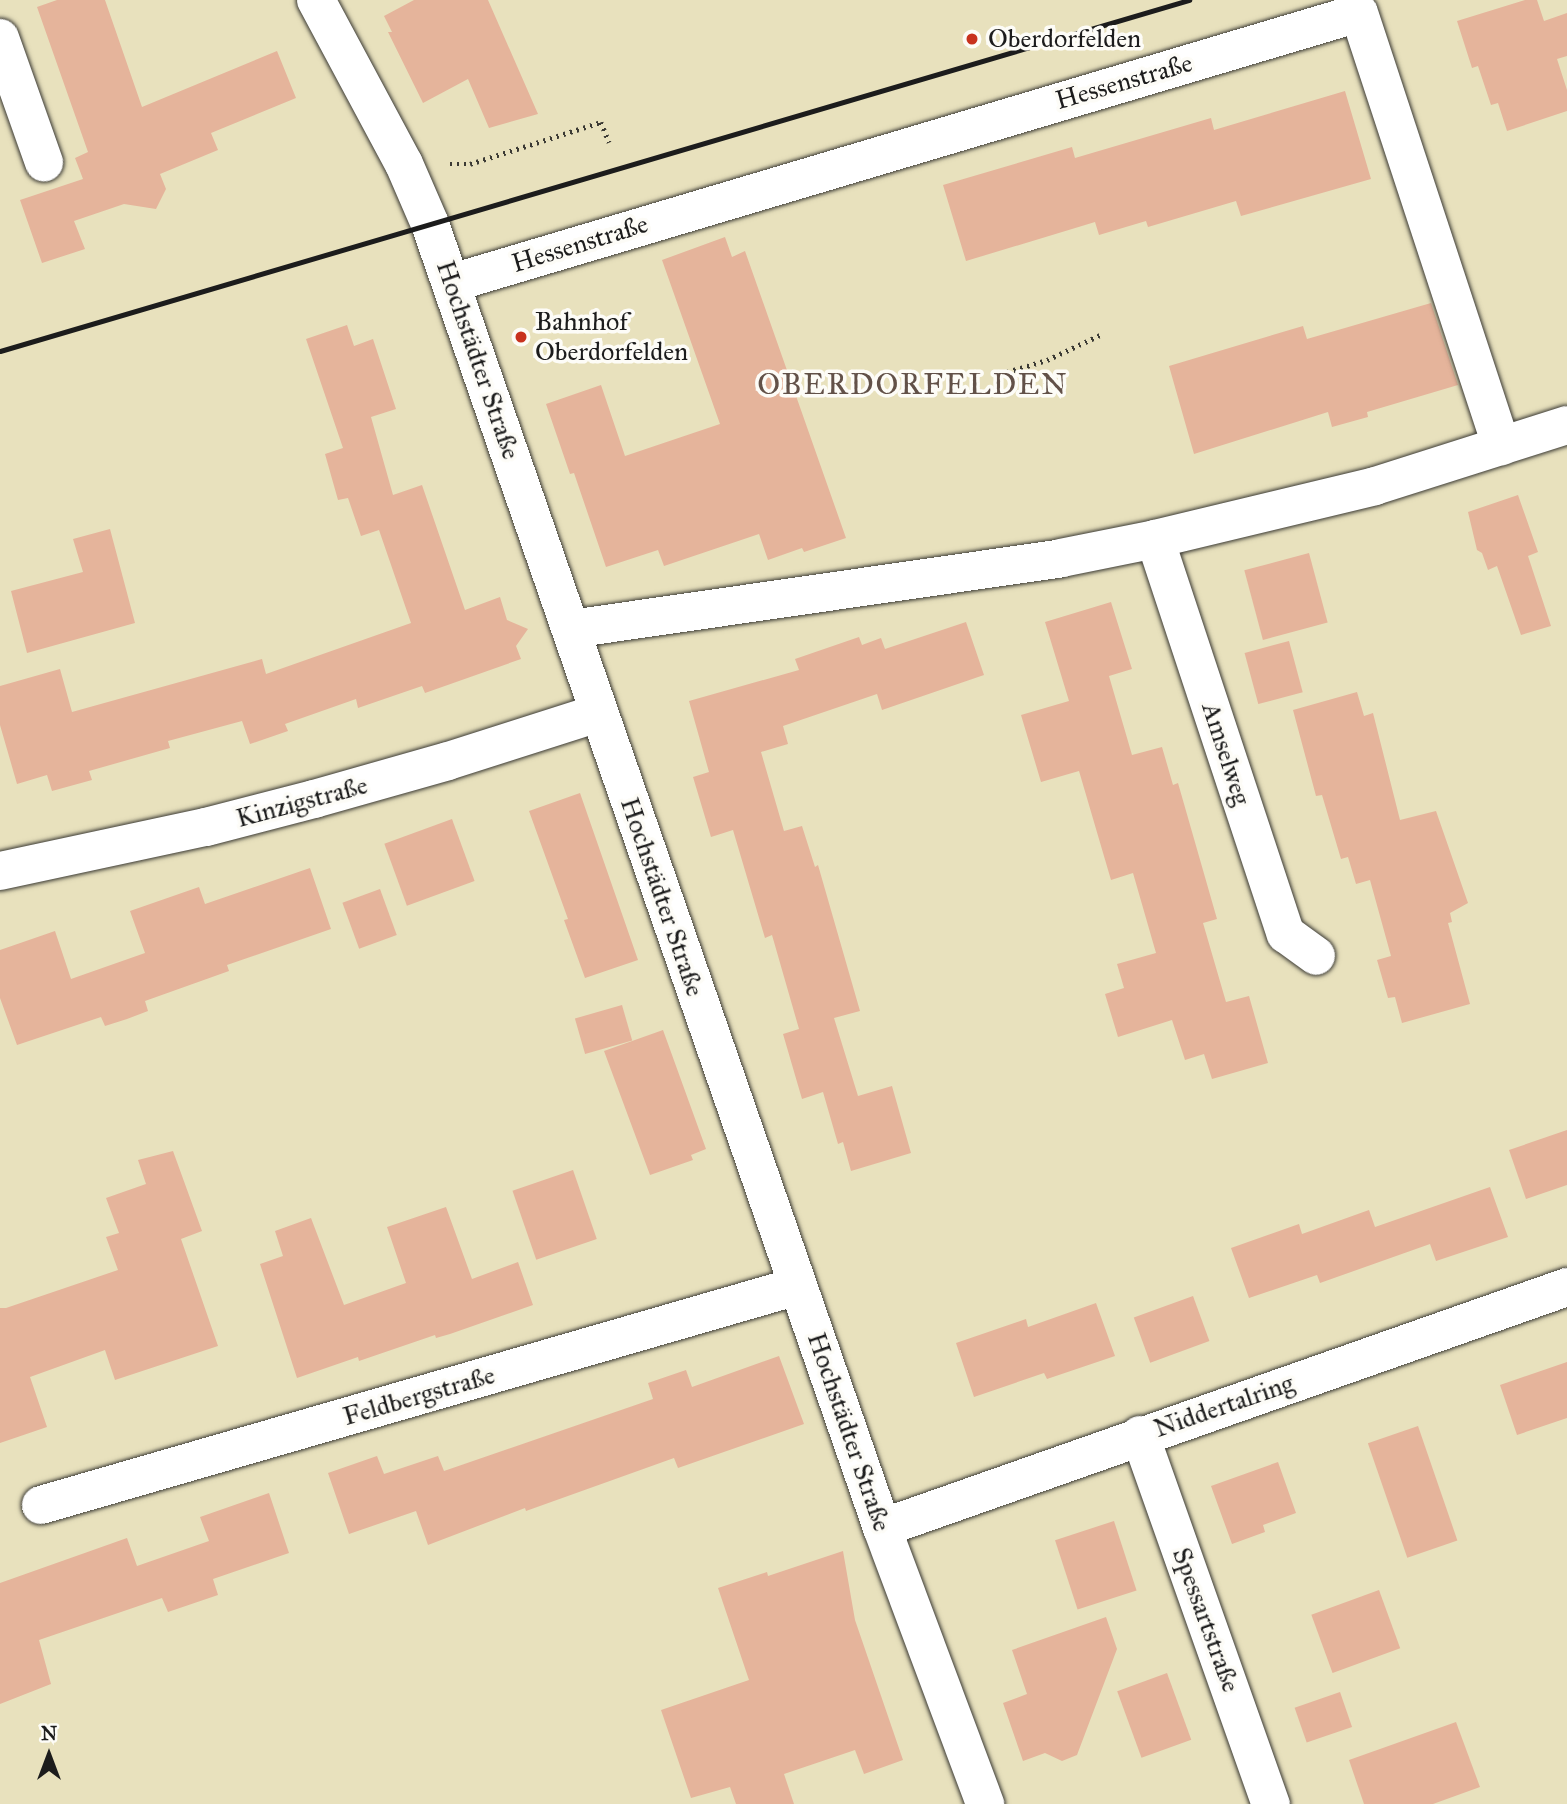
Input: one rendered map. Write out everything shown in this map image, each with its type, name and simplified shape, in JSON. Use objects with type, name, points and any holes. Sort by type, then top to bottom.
[{"type":"street","name":"Hochstädter Straße","points":[[316,0],[404,163],[452,283],[598,713],[882,1528],[985,1804]]},
{"type":"street","name":"Hessenstraße","points":[[452,283],[1360,13],[1502,446]]},
{"type":"street","points":[[0,38],[44,162]]},
{"type":"street","points":[[570,629],[1061,558],[1155,539],[1376,486],[1567,425]]},
{"type":"street","name":"Amselweg","points":[[1155,539],[1286,934],[1316,956]]},
{"type":"street","name":"Kinzigstraße","points":[[0,871],[138,843],[314,799],[448,761],[598,713]]},
{"type":"street","name":"Feldbergstraße","points":[[41,1505],[798,1286]]},
{"type":"street","name":"Niddertalring","points":[[882,1528],[1140,1435],[1567,1287]]},
{"type":"street","name":"Spessartstraße","points":[[1140,1435],[1271,1804]]},
{"type":"path","points":[[404,163],[470,163],[601,122],[609,142]]},
{"type":"path","points":[[1007,372],[1047,360],[1102,334]]},
{"type":"building","points":[[57,0],[105,0],[142,107],[277,51],[296,98],[211,133],[218,150],[160,174],[166,189],[156,209],[124,204],[74,221],[85,249],[42,263],[20,200],[83,179],[75,158],[88,152],[37,7]]},
{"type":"building","points":[[414,0],[488,0],[538,114],[489,128],[468,79],[423,103],[388,32],[392,32],[384,16]]},
{"type":"building","points":[[1525,0],[1537,0],[1544,21],[1567,13],[1567,56],[1557,59],[1567,90],[1567,111],[1507,131],[1498,103],[1491,105],[1478,66],[1472,68],[1457,21]]},
{"type":"building","points":[[1345,91],[1371,179],[1241,216],[1236,201],[1148,227],[1146,221],[1099,235],[1095,222],[966,261],[943,185],[1072,147],[1075,158],[1211,118],[1214,130]]},
{"type":"building","points":[[725,237],[732,257],[745,251],[846,538],[804,552],[802,548],[768,560],[759,534],[664,566],[658,550],[606,567],[574,473],[570,474],[546,404],[601,385],[625,456],[720,424],[662,260]]},
{"type":"building","points":[[1431,303],[1458,385],[1367,412],[1368,417],[1332,427],[1328,412],[1194,454],[1169,366],[1303,326],[1307,339]]},
{"type":"building","points":[[347,325],[354,346],[373,339],[396,409],[371,417],[393,495],[422,485],[465,610],[500,597],[507,620],[528,629],[516,646],[521,659],[425,693],[422,686],[358,708],[356,699],[285,724],[288,731],[250,744],[242,721],[168,741],[170,748],[89,771],[92,780],[52,791],[47,775],[17,784],[0,725],[0,686],[60,669],[72,712],[262,659],[266,674],[411,623],[379,530],[361,536],[348,498],[338,500],[325,454],[343,448],[306,339]]},
{"type":"building","points":[[1518,495],[1538,552],[1528,556],[1551,626],[1521,635],[1497,566],[1488,570],[1482,553],[1477,550],[1468,512]]},
{"type":"building","points":[[110,529],[135,623],[27,653],[11,591],[83,572],[73,539]]},
{"type":"building","points":[[1309,553],[1328,623],[1263,640],[1244,570]]},
{"type":"building","points":[[1111,602],[1132,669],[1109,676],[1132,755],[1162,747],[1173,785],[1178,783],[1217,919],[1203,923],[1226,1002],[1249,996],[1268,1063],[1212,1079],[1204,1054],[1185,1060],[1172,1020],[1118,1037],[1105,994],[1124,988],[1117,964],[1156,953],[1133,873],[1111,880],[1079,771],[1041,782],[1021,715],[1069,701],[1045,622]]},
{"type":"building","points":[[966,622],[984,675],[882,710],[877,694],[783,726],[788,744],[761,752],[784,831],[802,826],[815,867],[818,865],[860,1011],[834,1018],[858,1096],[892,1086],[911,1153],[851,1171],[843,1142],[838,1144],[823,1092],[802,1099],[783,1034],[799,1029],[772,935],[765,938],[733,830],[711,837],[693,777],[709,772],[689,701],[799,670],[795,659],[859,637],[862,645],[881,638],[885,649]]},
{"type":"building","points":[[1289,641],[1303,692],[1258,704],[1245,653]]},
{"type":"building","points":[[1357,692],[1364,716],[1373,713],[1400,820],[1436,811],[1468,903],[1450,913],[1452,922],[1448,923],[1470,1004],[1402,1023],[1395,997],[1388,998],[1377,960],[1391,956],[1370,880],[1356,884],[1348,857],[1341,859],[1322,795],[1316,796],[1293,710]]},
{"type":"building","points":[[580,793],[638,960],[585,978],[564,920],[568,919],[529,811]]},
{"type":"building","points":[[452,819],[475,881],[407,906],[384,844]]},
{"type":"building","points":[[310,868],[331,929],[227,965],[229,971],[145,1001],[148,1011],[127,1019],[105,1026],[101,1017],[17,1045],[0,998],[0,950],[55,931],[71,979],[145,953],[130,911],[199,887],[205,904]]},
{"type":"building","points":[[380,889],[397,935],[359,949],[342,903]]},
{"type":"building","points":[[622,1005],[632,1041],[585,1054],[575,1019]]},
{"type":"building","points":[[663,1030],[706,1149],[691,1155],[693,1160],[650,1175],[604,1051]]},
{"type":"building","points":[[1567,1130],[1567,1185],[1526,1199],[1509,1150]]},
{"type":"building","points":[[173,1151],[202,1231],[181,1239],[218,1346],[115,1380],[105,1350],[30,1377],[47,1427],[0,1443],[0,1308],[118,1270],[106,1237],[119,1233],[106,1198],[146,1184],[138,1160]]},
{"type":"building","points":[[573,1170],[597,1239],[536,1260],[512,1191]]},
{"type":"building","points":[[1490,1187],[1508,1237],[1436,1261],[1430,1244],[1320,1283],[1317,1275],[1249,1298],[1231,1248],[1299,1224],[1302,1234],[1369,1210],[1375,1227]]},
{"type":"building","points":[[446,1207],[472,1279],[518,1262],[533,1305],[450,1334],[436,1338],[435,1335],[359,1361],[358,1357],[297,1378],[260,1264],[283,1256],[275,1231],[311,1218],[344,1305],[406,1283],[387,1227]]},
{"type":"building","points":[[1193,1296],[1209,1341],[1150,1363],[1134,1318]]},
{"type":"building","points":[[1096,1303],[1115,1356],[1047,1379],[1044,1373],[974,1397],[956,1343],[1026,1319],[1028,1327]]},
{"type":"building","points":[[779,1356],[804,1424],[678,1468],[674,1458],[526,1511],[525,1508],[428,1545],[416,1511],[349,1534],[328,1473],[377,1456],[384,1474],[438,1456],[444,1471],[653,1399],[648,1383],[686,1370],[692,1387]]},
{"type":"building","points":[[1567,1362],[1567,1418],[1517,1435],[1500,1385]]},
{"type":"building","points":[[1418,1426],[1457,1540],[1407,1558],[1368,1443]]},
{"type":"building","points":[[1278,1462],[1296,1513],[1263,1525],[1265,1532],[1232,1544],[1211,1486]]},
{"type":"building","points":[[269,1493],[289,1553],[213,1579],[218,1595],[168,1612],[162,1598],[39,1640],[51,1684],[0,1704],[0,1583],[127,1538],[137,1566],[209,1541],[200,1517]]},
{"type":"building","points":[[1114,1521],[1137,1590],[1078,1610],[1055,1540]]},
{"type":"building","points":[[843,1551],[855,1620],[903,1760],[864,1774],[855,1750],[784,1774],[794,1804],[736,1804],[730,1787],[691,1798],[661,1710],[749,1680],[718,1588],[767,1572],[768,1576]]},
{"type":"building","points":[[1379,1590],[1400,1648],[1333,1673],[1311,1615]]},
{"type":"building","points":[[1106,1617],[1117,1649],[1077,1755],[1062,1761],[1045,1753],[1023,1761],[1003,1703],[1027,1694],[1012,1650]]},
{"type":"building","points":[[1167,1673],[1191,1740],[1141,1758],[1117,1691]]},
{"type":"building","points":[[1340,1692],[1352,1727],[1307,1743],[1295,1708]]},
{"type":"building","points":[[1456,1722],[1480,1787],[1433,1804],[1364,1804],[1349,1760]]},
{"type":"railway","points":[[0,351],[1189,0]]},
{"type":"place","name":"Oberdorfelden","points":[[972,39]]},
{"type":"place","name":"Bahnhof Oberdorfelden","points":[[521,337]]},
{"type":"district","name":"OBERDORFELDEN","points":[[913,384]]}]
